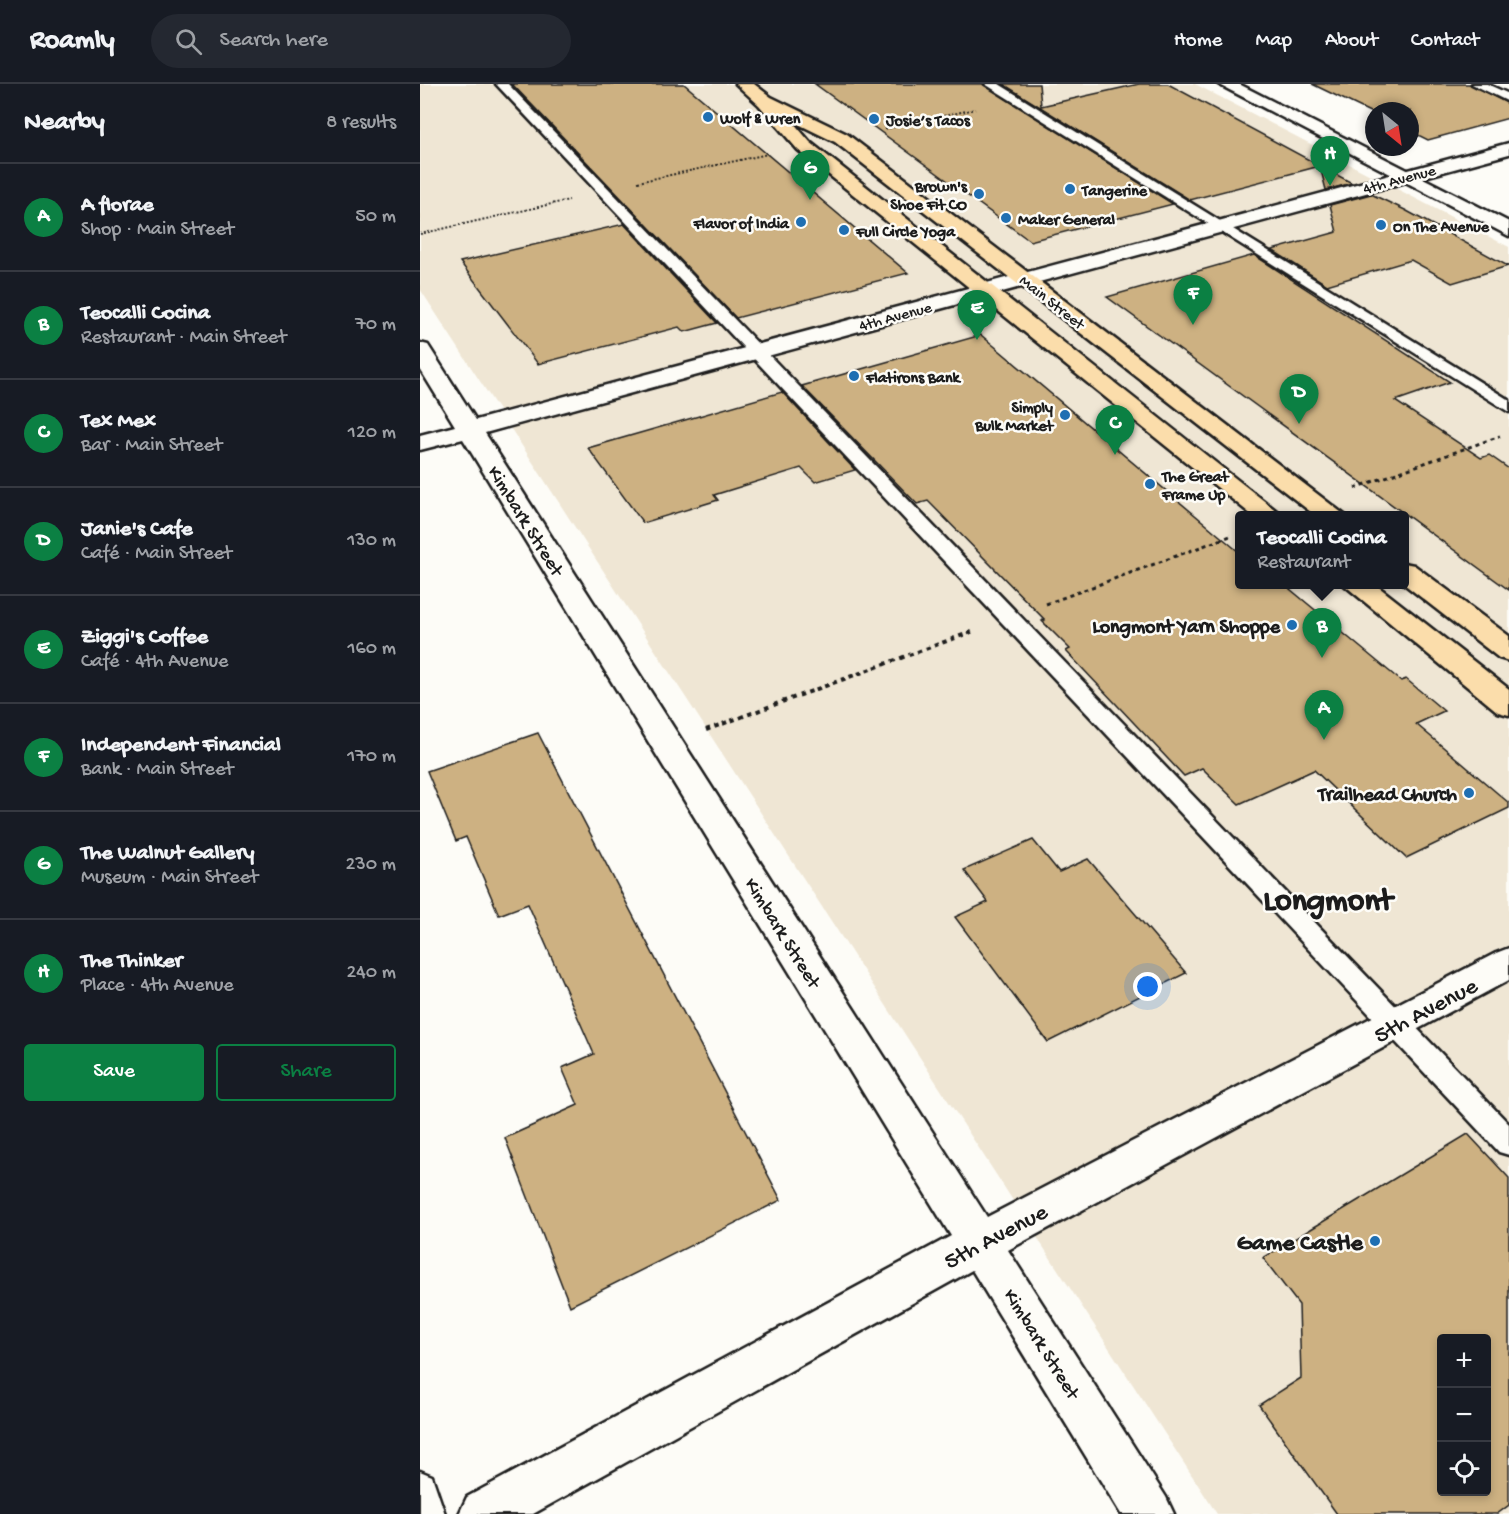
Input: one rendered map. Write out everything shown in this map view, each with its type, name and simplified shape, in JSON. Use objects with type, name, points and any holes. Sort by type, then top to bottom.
[{"type":"highway","name":"Main Street","points":[[744,84],[765,101],[804,146],[1264,511]]},
{"type":"highway","name":"Main Street","points":[[765,101],[841,138],[1326,511]]},
{"type":"highway","points":[[1409,575],[1509,651]]},
{"type":"highway","points":[[1362,589],[1509,705]]},
{"type":"street","points":[[1226,84],[1509,230]]},
{"type":"street","name":"4th Avenue","points":[[420,443],[1509,148]]},
{"type":"street","name":"Kimbark Street","points":[[420,350],[1149,1514]]},
{"type":"street","name":"5th Avenue","points":[[484,1514],[980,1243],[1396,1024],[1505,970]]},
{"type":"lane","points":[[502,84],[759,351],[1009,618],[1509,1143]]},
{"type":"lane","points":[[991,84],[1509,407]]},
{"type":"lane","points":[[1478,84],[1509,98]]},
{"type":"lane","points":[[420,1488],[428,1514]]},
{"type":"path","points":[[874,131],[1016,100]]},
{"type":"path","points":[[1347,491],[1509,432]]},
{"type":"path","points":[[667,745],[1235,535]]},
{"type":"shaded area","points":[[420,84],[1195,84],[1509,247],[1509,1514],[1217,1514],[420,289]]},
{"type":"building","points":[[512,84],[684,84],[908,273],[736,318]]},
{"type":"building","points":[[815,84],[983,84],[1173,204],[1030,241]]},
{"type":"building","points":[[1003,84],[1039,84],[1041,106],[1139,84],[1168,84],[1352,183],[1326,190],[1320,166],[1190,200]]},
{"type":"building","points":[[1312,84],[1470,84],[1509,104],[1509,118],[1428,140],[1419,136],[1419,102],[1365,102],[1365,110]]},
{"type":"building","points":[[1371,194],[1508,266],[1452,283],[1411,260],[1327,285],[1272,250],[1337,232],[1330,205]]},
{"type":"building","points":[[624,224],[717,323],[684,332],[679,327],[538,364],[460,262]]},
{"type":"building","points":[[1254,255],[1450,382],[1395,401],[1481,458],[1489,455],[1509,469],[1509,590],[1409,517],[1409,511],[1401,511],[1107,297]]},
{"type":"building","points":[[981,335],[1235,549],[1235,589],[1290,589],[1401,681],[1406,679],[1444,711],[1416,724],[1509,803],[1509,808],[1406,858],[1314,770],[1239,804],[1202,768],[1184,776],[1066,651],[1070,649],[1042,621],[1045,620],[928,501],[917,504],[802,386]]},
{"type":"building","points":[[782,392],[855,470],[815,482],[801,468],[714,495],[718,500],[643,523],[588,448]]},
{"type":"building","points":[[538,733],[781,1200],[570,1306],[505,1138],[578,1105],[562,1068],[594,1054],[528,904],[499,915],[466,837],[456,841],[427,771]]},
{"type":"building","points":[[1033,840],[1059,872],[1088,859],[1186,973],[1048,1042],[955,917],[988,902],[964,870]]},
{"type":"building","points":[[1468,1134],[1509,1178],[1509,1505],[1497,1514],[1337,1514],[1259,1405],[1301,1378],[1299,1305],[1263,1258]]},
{"type":"place","name":"Wolf & Wren","points":[[708,117]]},
{"type":"place","name":"Josie’s Tacos","points":[[874,119]]},
{"type":"place","name":"The Thinker","points":[[1330,186]]},
{"type":"place","name":"Tangerine","points":[[1070,189]]},
{"type":"place","name":"Brown's Shoe Fit CO","points":[[979,194]]},
{"type":"place","name":"The Walnut Gallery","points":[[810,200]]},
{"type":"place","name":"Maker General","points":[[1006,218]]},
{"type":"place","name":"Flavor of India","points":[[801,222]]},
{"type":"place","name":"On The Avenue","points":[[1381,225]]},
{"type":"place","name":"Full Circle Yoga","points":[[844,230]]},
{"type":"place","name":"Independent Financial","points":[[1193,325]]},
{"type":"place","name":"Ziggi's Coffee","points":[[977,340]]},
{"type":"place","name":"Flatirons Bank","points":[[854,376]]},
{"type":"place","name":"Simply Bulk Market","points":[[1065,415]]},
{"type":"place","name":"Janie's Cafe","points":[[1299,424]]},
{"type":"place","name":"Tex Mex","points":[[1115,455]]},
{"type":"place","name":"The Great Frame Up","points":[[1150,484]]},
{"type":"place","name":"Longmont Yarn Shoppe","points":[[1292,625]]},
{"type":"place","name":"Teocalli Cocina","points":[[1322,658]]},
{"type":"place","name":"A florae","points":[[1324,740]]},
{"type":"place","name":"Trailhead Church","points":[[1469,793]]},
{"type":"place","name":"Game Castle","points":[[1375,1241]]},
{"type":"district","name":"Longmont","points":[[1328,898]]}]
